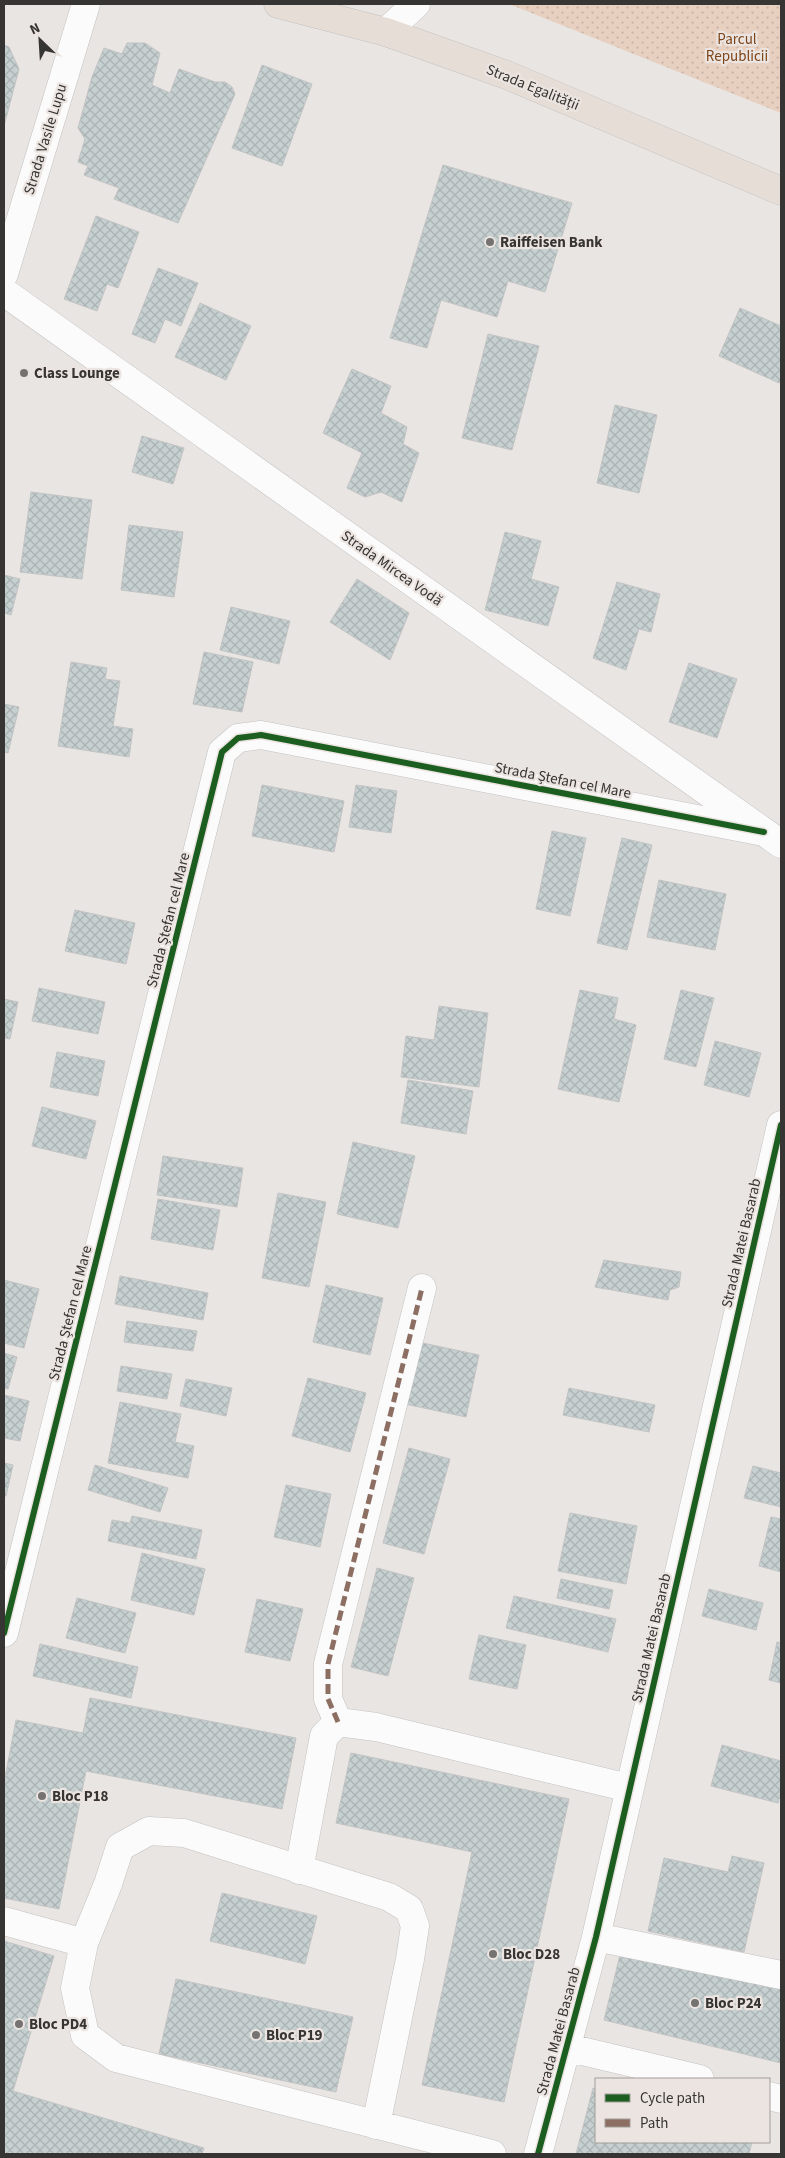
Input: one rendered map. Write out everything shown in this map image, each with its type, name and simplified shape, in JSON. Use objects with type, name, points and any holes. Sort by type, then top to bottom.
[{"type":"main road","name":"Strada Egalității","points":[[278,4],[386,32],[507,75],[781,191]]},
{"type":"street","name":"Strada Vasile Lupu","points":[[4,274],[86,4]]},
{"type":"street","points":[[386,32],[416,4]]},
{"type":"street","name":"Strada Mircea Vodă","points":[[4,292],[772,838]]},
{"type":"street","name":"Strada Ștefan cel Mare","points":[[4,1633],[222,752],[238,738],[261,735],[772,838]]},
{"type":"street","name":"Strada Matei Basarab","points":[[538,2154],[565,2047],[596,1937],[781,1125]]},
{"type":"street","points":[[338,1722],[328,1698],[328,1664],[422,1288]]},
{"type":"street","points":[[338,1722],[376,1727],[629,1788]]},
{"type":"street","points":[[298,1870],[324,1736],[338,1722]]},
{"type":"street","points":[[376,2124],[410,1959],[415,1926],[409,1909],[389,1897],[184,1834],[148,1831],[120,1847],[108,1884],[84,1943],[75,1988],[85,2035],[116,2058],[492,2154]]},
{"type":"street","points":[[4,1921],[84,1943]]},
{"type":"street","points":[[596,1937],[781,1975]]},
{"type":"street","points":[[565,2047],[696,2078]]},
{"type":"green space","name":"Parcul Republicii","points":[[509,4],[781,4],[781,113]]},
{"type":"building","points":[[127,43],[145,43],[160,53],[152,85],[170,93],[179,69],[215,82],[225,82],[232,87],[235,94],[178,223],[114,199],[119,188],[84,175],[88,166],[78,162],[85,139],[78,128],[92,77],[104,48],[122,54]]},
{"type":"building","points":[[4,45],[9,47],[19,69],[4,126]]},
{"type":"building","points":[[262,65],[312,84],[282,166],[232,148]]},
{"type":"building","name":"Raiffeisen Bank","points":[[443,165],[572,203],[545,292],[508,281],[497,317],[441,300],[427,348],[390,338]]},
{"type":"building","points":[[96,216],[139,232],[118,288],[107,284],[97,311],[64,299]]},
{"type":"building","points":[[158,268],[198,283],[181,326],[165,319],[155,343],[132,334]]},
{"type":"building","points":[[200,303],[251,326],[226,380],[175,357]]},
{"type":"building","points":[[740,308],[781,326],[781,379],[779,383],[719,356]]},
{"type":"building","points":[[488,334],[539,346],[512,450],[462,438]]},
{"type":"building","points":[[352,369],[391,386],[381,413],[407,427],[403,444],[419,453],[402,502],[381,492],[365,497],[347,488],[362,453],[323,433]]},
{"type":"building","points":[[615,405],[657,415],[639,493],[597,483]]},
{"type":"building","points":[[142,436],[184,448],[173,484],[132,472]]},
{"type":"building","points":[[31,492],[92,500],[82,579],[20,572]]},
{"type":"building","points":[[129,525],[183,532],[174,597],[121,590]]},
{"type":"building","points":[[505,532],[541,541],[531,579],[559,587],[548,626],[485,610]]},
{"type":"building","points":[[4,575],[20,579],[11,615],[4,613]]},
{"type":"building","points":[[357,579],[409,613],[390,660],[330,622]]},
{"type":"building","points":[[617,582],[660,594],[651,632],[639,629],[626,670],[593,658]]},
{"type":"building","points":[[231,607],[290,621],[279,664],[220,650]]},
{"type":"building","points":[[204,652],[253,662],[242,712],[193,704]]},
{"type":"building","points":[[71,662],[107,668],[105,679],[120,681],[113,726],[133,729],[129,757],[58,746]]},
{"type":"building","points":[[689,663],[737,679],[717,738],[669,722]]},
{"type":"building","points":[[4,704],[19,707],[8,753],[4,752]]},
{"type":"building","points":[[262,785],[344,801],[334,852],[252,836]]},
{"type":"building","points":[[356,785],[397,791],[391,833],[349,827]]},
{"type":"building","points":[[552,831],[586,838],[570,916],[536,909]]},
{"type":"building","points":[[622,838],[652,845],[627,950],[597,943]]},
{"type":"building","points":[[659,880],[726,894],[715,950],[647,937]]},
{"type":"building","points":[[75,910],[135,923],[126,964],[65,951]]},
{"type":"building","points":[[39,988],[105,1002],[98,1034],[32,1021]]},
{"type":"building","points":[[580,990],[618,998],[614,1019],[636,1025],[619,1102],[558,1089]]},
{"type":"building","points":[[681,990],[714,998],[696,1067],[664,1059]]},
{"type":"building","points":[[4,999],[18,1002],[10,1039],[4,1038]]},
{"type":"building","points":[[439,1006],[488,1013],[479,1087],[401,1077],[406,1036],[434,1040]]},
{"type":"building","points":[[715,1041],[761,1053],[749,1097],[704,1085]]},
{"type":"building","points":[[57,1052],[105,1061],[98,1096],[50,1087]]},
{"type":"building","points":[[408,1080],[473,1091],[466,1134],[401,1123]]},
{"type":"building","points":[[42,1107],[96,1121],[86,1159],[32,1146]]},
{"type":"building","points":[[353,1142],[415,1156],[398,1228],[337,1214]]},
{"type":"building","points":[[163,1156],[243,1168],[237,1207],[157,1195]]},
{"type":"building","points":[[278,1193],[326,1202],[309,1287],[262,1278]]},
{"type":"building","points":[[158,1199],[220,1210],[213,1250],[151,1239]]},
{"type":"building","points":[[604,1260],[681,1272],[679,1287],[670,1290],[668,1300],[595,1287]]},
{"type":"building","points":[[120,1276],[208,1293],[203,1320],[115,1304]]},
{"type":"building","points":[[4,1280],[39,1289],[24,1348],[4,1343]]},
{"type":"building","points":[[326,1285],[383,1298],[370,1355],[313,1342]]},
{"type":"building","points":[[127,1321],[197,1331],[193,1351],[124,1342]]},
{"type":"building","points":[[418,1342],[479,1355],[466,1417],[405,1404]]},
{"type":"building","points":[[4,1353],[17,1357],[8,1389],[4,1388]]},
{"type":"building","points":[[121,1366],[172,1374],[167,1399],[117,1391]]},
{"type":"building","points":[[308,1378],[366,1393],[350,1452],[292,1436]]},
{"type":"building","points":[[186,1379],[232,1388],[226,1416],[180,1406]]},
{"type":"building","points":[[569,1388],[655,1405],[649,1432],[563,1415]]},
{"type":"building","points":[[4,1395],[29,1401],[20,1441],[4,1438]]},
{"type":"building","points":[[120,1402],[181,1414],[175,1442],[194,1446],[188,1478],[108,1463]]},
{"type":"building","points":[[409,1448],[450,1459],[424,1554],[383,1543]]},
{"type":"building","points":[[4,1463],[13,1465],[6,1496],[4,1496]]},
{"type":"building","points":[[95,1465],[168,1488],[160,1512],[88,1490]]},
{"type":"building","points":[[753,1466],[781,1473],[781,1507],[744,1498]]},
{"type":"building","points":[[286,1485],[331,1494],[320,1547],[274,1537]]},
{"type":"building","points":[[570,1513],[637,1526],[626,1584],[558,1571]]},
{"type":"building","points":[[132,1516],[202,1530],[196,1559],[108,1541],[112,1520],[130,1523]]},
{"type":"building","points":[[771,1517],[781,1519],[781,1572],[759,1566]]},
{"type":"building","points":[[142,1553],[205,1569],[194,1615],[131,1600]]},
{"type":"building","points":[[377,1568],[414,1578],[388,1676],[351,1667]]},
{"type":"building","points":[[561,1579],[613,1590],[609,1609],[557,1598]]},
{"type":"building","points":[[709,1589],[763,1603],[756,1630],[702,1616]]},
{"type":"building","points":[[514,1596],[616,1619],[608,1652],[506,1628]]},
{"type":"building","points":[[77,1598],[136,1613],[125,1653],[66,1638]]},
{"type":"building","points":[[257,1599],[303,1609],[290,1661],[245,1652]]},
{"type":"building","points":[[479,1635],[526,1645],[517,1689],[469,1679]]},
{"type":"building","points":[[777,1642],[781,1643],[781,1683],[769,1680]]},
{"type":"building","points":[[40,1644],[138,1667],[131,1698],[33,1676]]},
{"type":"building","name":"Bloc P18","points":[[90,1698],[296,1738],[282,1809],[86,1771],[59,1909],[4,1898],[4,1783],[16,1720],[83,1733]]},
{"type":"building","points":[[722,1745],[781,1761],[781,1792],[778,1803],[711,1786]]},
{"type":"building","name":"Bloc D28","points":[[351,1753],[569,1799],[504,2102],[422,2085],[472,1852],[336,1823]]},
{"type":"building","points":[[732,1856],[764,1863],[744,1952],[648,1931],[664,1858],[728,1872]]},
{"type":"building","points":[[222,1893],[317,1916],[305,1964],[210,1941]]},
{"type":"building","name":"Bloc PD4","points":[[4,1941],[54,1956],[13,2091],[204,2148],[202,2154],[4,2154]]},
{"type":"building","name":"Bloc P24","points":[[622,1947],[781,1985],[781,2063],[604,2020]]},
{"type":"building","name":"Bloc P19","points":[[176,1979],[353,2017],[336,2092],[159,2054]]},
{"type":"building","points":[[593,2088],[595,2089],[595,2143],[752,2143],[749,2154],[576,2154]]},
{"type":"marked path","points":[[338,1722],[328,1699],[328,1664],[422,1288]]},
{"type":"cycle path","points":[[4,1633],[222,752],[238,738],[261,735],[764,832]]},
{"type":"cycle path","points":[[538,2154],[596,1937],[781,1125]]},
{"type":"place","name":"Raiffeisen Bank","points":[[490,242]]},
{"type":"place","name":"Class Lounge","points":[[24,373]]},
{"type":"place","name":"Bloc P18","points":[[42,1796]]},
{"type":"place","name":"Bloc D28","points":[[493,1954]]},
{"type":"place","name":"Bloc P24","points":[[695,2003]]},
{"type":"place","name":"Bloc PD4","points":[[19,2024]]},
{"type":"place","name":"Bloc P19","points":[[256,2035]]}]
